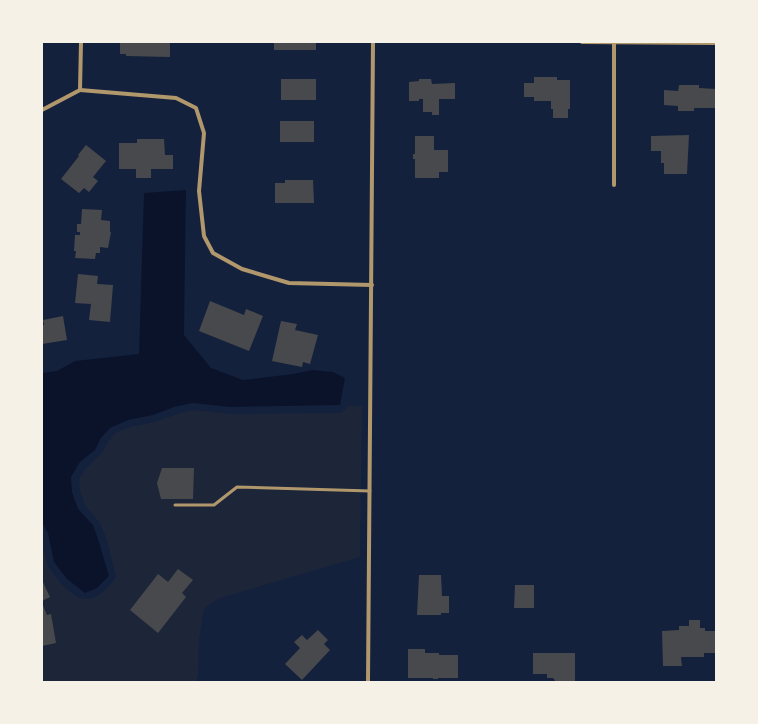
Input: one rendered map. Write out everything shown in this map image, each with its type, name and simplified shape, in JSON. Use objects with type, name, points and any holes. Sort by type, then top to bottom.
[{"type":"street","points":[[80,90],[81,42]]},
{"type":"street","points":[[368,682],[373,42]]},
{"type":"street","points":[[582,42],[716,43]]},
{"type":"street","points":[[614,42],[614,185]]},
{"type":"street","points":[[42,110],[80,90],[176,98],[196,108],[204,133],[199,191],[204,236],[213,253],[242,269],[289,283],[372,285]]},
{"type":"lane","points":[[175,505],[214,505],[238,487],[370,491]]},
{"type":"shaded area","points":[[186,190],[184,335],[211,368],[243,380],[313,370],[333,372],[345,378],[340,405],[230,407],[193,403],[174,407],[153,415],[128,420],[110,428],[101,438],[95,450],[80,462],[71,477],[72,492],[78,509],[93,525],[109,576],[97,588],[85,593],[67,579],[54,562],[48,533],[42,523],[42,373],[57,371],[75,361],[139,354],[144,193]]},
{"type":"shaded area","points":[[348,406],[362,406],[360,557],[220,598],[204,608],[199,640],[198,675],[196,682],[42,682],[42,542],[48,566],[59,581],[69,591],[80,598],[89,599],[99,595],[111,584],[116,576],[107,540],[100,523],[85,505],[80,491],[79,479],[87,467],[102,453],[115,433],[130,427],[155,422],[194,410],[230,414],[340,413],[346,410]]},
{"type":"building","points":[[120,42],[170,42],[170,57],[126,56],[126,54],[120,54]]},
{"type":"building","points":[[274,42],[316,42],[316,50],[274,50]]},
{"type":"building","points":[[534,77],[557,77],[557,80],[570,80],[570,109],[568,109],[568,118],[553,118],[551,101],[534,101],[534,97],[524,97],[524,83],[534,83]]},
{"type":"building","points":[[281,79],[316,79],[316,100],[281,100]]},
{"type":"building","points":[[419,79],[431,79],[432,84],[455,83],[455,99],[439,99],[439,115],[432,115],[432,112],[423,112],[423,99],[419,99],[419,101],[409,101],[409,82],[419,81]]},
{"type":"building","points":[[679,85],[699,85],[699,88],[716,89],[716,108],[694,108],[694,111],[678,111],[678,106],[664,105],[664,90],[678,91]]},
{"type":"building","points":[[280,121],[314,121],[314,142],[280,142]]},
{"type":"building","points":[[689,135],[687,174],[664,174],[664,163],[661,163],[661,151],[651,151],[651,136]]},
{"type":"building","points":[[415,136],[434,136],[434,150],[448,150],[448,172],[439,172],[439,178],[415,178],[415,159],[413,159],[413,154],[415,154]]},
{"type":"building","points":[[137,139],[164,139],[165,155],[173,155],[173,169],[151,169],[151,178],[136,178],[136,169],[119,169],[119,143],[137,143]]},
{"type":"building","points":[[86,145],[106,161],[93,177],[98,181],[89,192],[84,188],[79,193],[61,179]]},
{"type":"building","points":[[285,180],[313,180],[314,203],[275,203],[275,183],[285,183]]},
{"type":"building","points":[[82,209],[102,210],[101,220],[110,221],[111,232],[108,248],[100,247],[100,253],[96,253],[95,259],[75,258],[75,235],[80,235],[80,232],[77,232],[77,224],[81,224]]},
{"type":"building","points":[[78,274],[98,276],[97,284],[113,285],[110,322],[89,320],[91,304],[75,303]]},
{"type":"building","points":[[210,301],[244,315],[246,309],[263,316],[249,351],[199,331]]},
{"type":"building","points":[[63,316],[67,340],[42,344],[42,325],[44,325],[43,320]]},
{"type":"building","points":[[281,321],[297,324],[295,330],[318,335],[310,364],[303,362],[302,367],[272,361]]},
{"type":"building","points":[[162,468],[194,468],[193,499],[161,499],[157,483]]},
{"type":"building","points":[[178,569],[193,580],[182,593],[186,597],[158,633],[130,610],[158,574],[168,582]]},
{"type":"building","points":[[419,575],[441,575],[442,596],[449,596],[449,613],[441,613],[441,615],[417,615]]},
{"type":"building","points":[[42,580],[50,597],[42,601]]},
{"type":"building","points":[[515,585],[534,585],[534,608],[514,608]]},
{"type":"building","points":[[42,603],[47,615],[51,614],[56,643],[42,646]]},
{"type":"building","points":[[689,620],[700,620],[700,628],[705,628],[705,631],[715,631],[716,653],[704,653],[704,657],[681,657],[682,666],[663,666],[662,631],[679,630],[679,626],[689,626]]},
{"type":"building","points":[[318,630],[328,640],[324,644],[330,650],[302,680],[285,664],[300,648],[294,642],[302,635],[307,640]]},
{"type":"building","points":[[408,649],[425,649],[425,653],[439,653],[439,655],[458,655],[458,678],[408,678]]},
{"type":"building","points":[[533,653],[575,653],[575,682],[556,682],[553,678],[547,678],[547,674],[533,674]]}]
